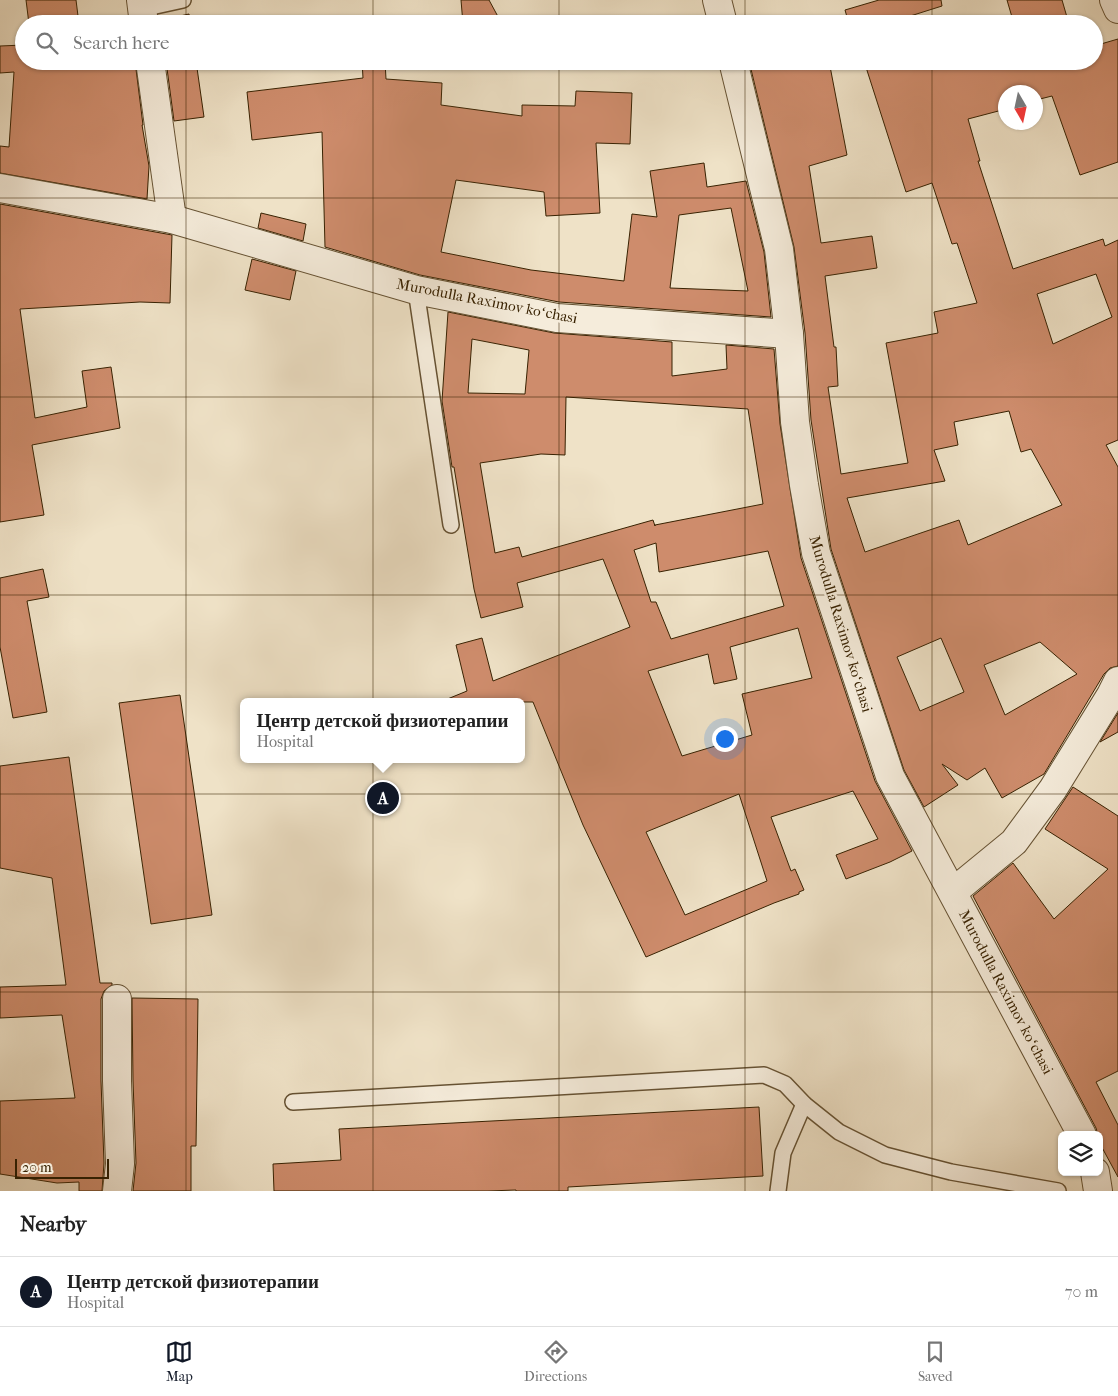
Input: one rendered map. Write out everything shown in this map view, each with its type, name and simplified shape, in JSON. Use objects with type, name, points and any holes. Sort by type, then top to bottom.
[{"type":"street","points":[[717,0],[721,15]]},
{"type":"street","points":[[1114,0],[1118,9]]},
{"type":"street","points":[[151,70],[172,219]]},
{"type":"street","points":[[735,70],[779,249],[788,334]]},
{"type":"street","name":"Murodulla Raximov koʻchasi","points":[[0,188],[172,219],[416,290],[558,318],[788,334],[795,422],[816,553],[890,776],[1080,1131]]},
{"type":"street","points":[[953,892],[1014,842],[1053,789],[1118,681]]},
{"type":"street","points":[[117,1191],[120,1164],[116,1081],[118,999]]},
{"type":"street","points":[[1096,1176],[1098,1191]]},
{"type":"lane","points":[[143,11],[183,0]]},
{"type":"lane","points":[[416,290],[451,525]]},
{"type":"lane","points":[[293,1102],[764,1075],[785,1084],[804,1104],[839,1132],[885,1155],[951,1172],[1058,1191]]},
{"type":"lane","points":[[778,1191],[783,1152],[804,1104]]},
{"type":"building","points":[[26,0],[76,0],[78,15],[28,15]]},
{"type":"building","points":[[461,0],[489,0],[497,15],[462,15]]},
{"type":"building","points":[[879,0],[941,0],[942,6],[914,15],[846,15],[845,10]]},
{"type":"building","points":[[1007,0],[1062,0],[1066,15],[1011,15]]},
{"type":"building","points":[[1118,39],[1118,162],[1080,175],[1052,96],[1043,98],[1043,85],[998,85],[998,111],[968,119],[980,161],[978,161],[1013,269],[1103,239],[1105,246],[1118,240],[1118,440],[1106,445],[1118,467],[1118,666],[1110,668],[1104,674],[1044,774],[1002,798],[985,768],[967,780],[942,764],[958,785],[924,807],[904,770],[831,549],[811,420],[805,333],[794,247],[751,70],[831,70],[847,155],[809,166],[821,243],[872,236],[877,268],[825,276],[834,347],[836,347],[838,386],[828,387],[841,474],[908,463],[886,343],[938,333],[934,312],[977,303],[957,243],[952,244],[932,183],[906,192],[867,70],[1103,70],[1103,43]],"holes":[[[1096,274],[1112,317],[1053,344],[1037,294]],[[1009,411],[1021,452],[1031,449],[1062,505],[968,545],[959,520],[865,552],[847,498],[945,481],[934,450],[958,445],[954,422]],[[941,638],[964,692],[920,711],[897,657]],[[1040,642],[1077,674],[1005,715],[984,665]]]},
{"type":"building","points":[[15,45],[15,70],[136,70],[149,166],[147,199],[0,173],[0,146],[9,147],[14,72],[0,73],[0,46]]},
{"type":"building","points":[[167,70],[197,70],[204,117],[174,121]]},
{"type":"building","points":[[363,70],[386,70],[386,79],[442,83],[441,105],[522,116],[522,105],[575,106],[576,91],[632,93],[630,144],[596,143],[600,213],[546,216],[544,192],[456,180],[441,252],[531,270],[624,281],[632,214],[657,217],[650,171],[704,163],[707,187],[746,181],[764,252],[771,317],[559,302],[420,275],[325,247],[322,132],[252,140],[247,92],[363,78]],"holes":[[[731,208],[748,291],[670,288],[679,215]]]},
{"type":"building","points":[[0,204],[172,235],[170,303],[140,302],[20,309],[35,418],[87,407],[82,371],[111,367],[120,428],[32,445],[44,515],[0,522]]},
{"type":"building","points":[[261,213],[306,224],[303,241],[258,228]]},
{"type":"building","points":[[252,259],[296,271],[290,300],[245,290]]},
{"type":"building","points":[[448,312],[554,333],[672,342],[672,376],[727,369],[726,345],[774,349],[780,424],[801,558],[875,781],[912,851],[890,862],[846,879],[836,855],[878,839],[853,791],[771,817],[791,871],[795,869],[804,890],[799,892],[799,894],[646,957],[583,825],[533,702],[525,702],[525,698],[450,698],[467,691],[456,645],[482,638],[493,681],[630,627],[603,559],[517,583],[523,607],[481,618],[474,589],[454,467],[452,467],[442,401]],"holes":[[[472,339],[529,350],[525,394],[468,393]],[[566,397],[748,409],[763,504],[655,526],[653,520],[522,557],[519,547],[495,553],[480,463],[541,454],[565,455]],[[656,543],[659,572],[768,551],[784,606],[671,639],[656,602],[651,602],[634,550]],[[798,628],[812,678],[742,694],[752,735],[682,756],[648,671],[708,654],[714,684],[737,679],[730,647]],[[739,794],[767,881],[685,915],[646,832]]]},
{"type":"building","points":[[43,569],[49,597],[27,601],[47,712],[13,718],[0,647],[0,578]]},
{"type":"building","points":[[180,695],[212,915],[151,924],[119,703]]},
{"type":"building","points":[[1118,713],[1118,732],[1100,742]]},
{"type":"building","points":[[69,757],[100,983],[112,983],[104,991],[101,999],[104,1163],[102,1191],[79,1191],[79,1182],[57,1183],[0,1174],[0,1101],[75,1098],[62,1015],[0,1018],[0,987],[66,985],[52,878],[0,868],[0,766]]},
{"type":"building","points":[[1073,787],[1118,816],[1118,1071],[1096,1082],[1118,1125],[1118,1177],[1103,1149],[1103,1131],[1097,1131],[973,896],[1013,863],[1054,919],[1108,869],[1045,829]]},
{"type":"building","points":[[132,998],[198,999],[196,1146],[191,1146],[191,1191],[133,1191],[136,1163]]},
{"type":"building","points":[[759,1107],[763,1176],[568,1187],[568,1191],[274,1191],[273,1164],[341,1160],[339,1129]]},
{"type":"place","name":"Центр детской физиотерапии","points":[[383,798]]}]
